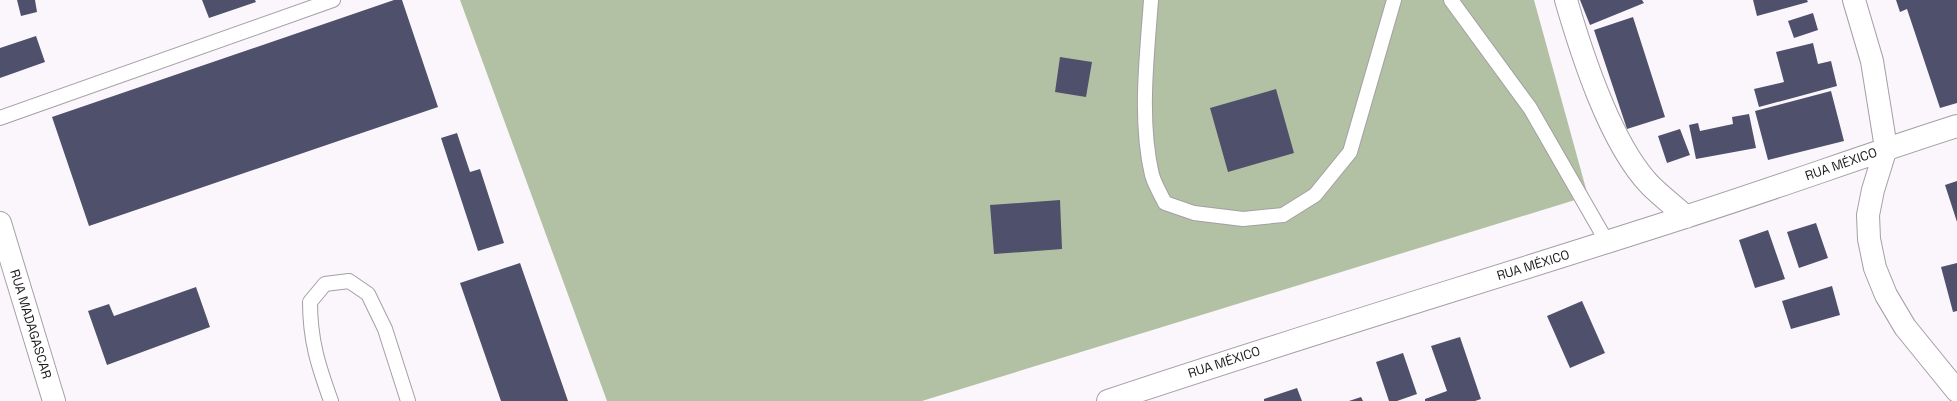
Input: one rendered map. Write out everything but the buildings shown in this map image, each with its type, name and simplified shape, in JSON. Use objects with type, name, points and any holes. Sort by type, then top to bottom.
[{"type":"street","points":[[1566,0],[1578,42],[1615,132],[1650,184],[1686,217]]},
{"type":"street","points":[[1854,0],[1872,61],[1886,148],[1873,190],[1868,215],[1869,239],[1875,268],[1886,295],[1905,326],[1957,392]]},
{"type":"street","name":"RUA MÉXICO","points":[[1108,401],[1225,362],[1686,217],[1886,148],[1957,126]]},
{"type":"street","name":"RUA MADAGASCAR","points":[[0,223],[54,401]]},
{"type":"lane","points":[[0,118],[333,0]]},
{"type":"lane","points":[[1151,0],[1146,80],[1147,134],[1152,176],[1165,203],[1194,213],[1243,219],[1283,215],[1316,195],[1350,152],[1392,1],[1394,0]]},
{"type":"lane","points":[[1451,0],[1530,108],[1607,242]]},
{"type":"lane","points":[[331,401],[316,360],[310,322],[310,302],[325,284],[349,281],[368,294],[385,329],[408,401]]},
{"type":"green space","points":[[460,0],[1534,0],[1588,196],[922,401],[607,401]]}]
